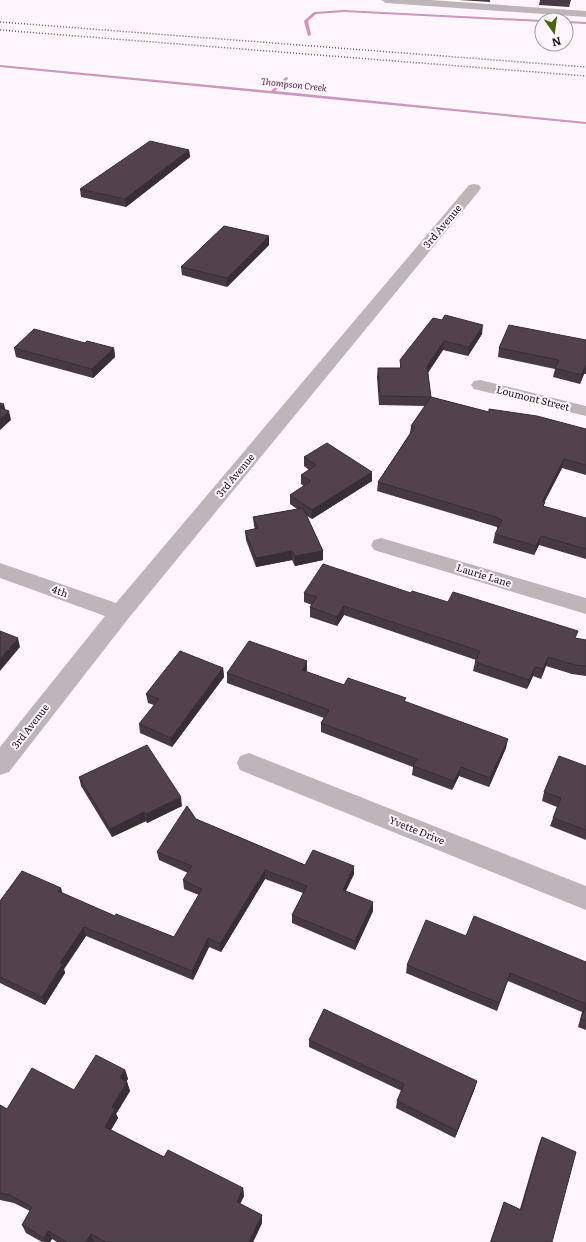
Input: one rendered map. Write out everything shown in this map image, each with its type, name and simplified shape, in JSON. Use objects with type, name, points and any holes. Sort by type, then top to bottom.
[{"type":"street","points":[[386,0],[503,4],[586,14]]},
{"type":"street","name":"3rd Avenue","points":[[0,765],[120,613],[474,188]]},
{"type":"street","name":"Loumont Street","points":[[480,385],[586,411]]},
{"type":"street","name":"Laurie Lane","points":[[381,545],[586,606]]},
{"type":"street","name":"4th","points":[[0,570],[120,613]]},
{"type":"street","name":"Yvette Drive","points":[[249,763],[586,898]]},
{"type":"building","points":[[150,141],[189,150],[125,199],[80,189]]},
{"type":"building","points":[[224,226],[269,236],[227,278],[181,267]]},
{"type":"building","points":[[445,315],[483,325],[469,347],[444,341],[427,366],[431,397],[380,396],[378,368],[401,368],[400,360],[433,318],[442,320]]},
{"type":"building","points":[[509,325],[586,340],[586,365],[581,375],[555,368],[559,360],[499,348]]},
{"type":"building","points":[[34,329],[85,343],[87,341],[114,348],[92,369],[14,348]]},
{"type":"building","points":[[431,397],[489,412],[489,409],[537,416],[586,429],[586,465],[564,459],[542,502],[545,502],[543,506],[586,518],[586,549],[541,536],[536,546],[495,534],[502,520],[498,519],[499,518],[378,482],[415,427],[411,426]]},
{"type":"building","points":[[0,408],[9,411],[0,419]]},
{"type":"building","points":[[327,443],[372,472],[312,510],[290,495],[311,481],[301,475],[316,465],[304,457]]},
{"type":"building","points":[[303,508],[323,551],[295,556],[292,551],[256,558],[245,531],[258,528],[253,517]]},
{"type":"building","points":[[323,564],[411,593],[412,591],[448,602],[453,592],[578,631],[575,638],[586,640],[586,666],[575,665],[548,657],[543,669],[535,667],[529,680],[475,662],[480,651],[344,606],[337,617],[310,607],[317,597],[304,593]]},
{"type":"building","points":[[0,631],[18,638],[0,659]]},
{"type":"building","points":[[249,641],[307,661],[302,670],[344,685],[348,678],[406,698],[404,701],[508,739],[490,778],[461,767],[454,781],[413,766],[417,759],[321,723],[329,710],[227,673]]},
{"type":"building","points":[[180,651],[223,668],[171,738],[139,724],[159,699],[146,694]]},
{"type":"building","points":[[147,745],[181,797],[146,814],[144,812],[110,829],[79,777]]},
{"type":"building","points":[[559,756],[586,766],[586,830],[553,818],[561,798],[544,792]]},
{"type":"building","points":[[187,806],[196,819],[305,865],[313,850],[354,866],[343,890],[373,902],[355,941],[292,915],[307,886],[265,870],[220,944],[208,938],[192,971],[84,927],[60,963],[63,964],[42,997],[0,977],[0,901],[22,871],[61,888],[58,891],[115,916],[116,914],[174,937],[202,889],[183,880],[192,866],[157,852]]},
{"type":"building","points":[[474,916],[586,962],[586,1004],[510,973],[499,1003],[407,965],[426,920],[466,936]]},
{"type":"building","points":[[586,1004],[586,1021],[581,1019]]},
{"type":"building","points":[[324,1009],[477,1081],[457,1131],[397,1101],[404,1084],[309,1040]]},
{"type":"building","points":[[96,1055],[125,1070],[120,1078],[127,1082],[112,1107],[115,1109],[105,1127],[164,1157],[168,1150],[243,1188],[237,1202],[262,1215],[249,1242],[105,1242],[91,1234],[86,1242],[67,1242],[48,1231],[44,1238],[22,1225],[32,1207],[10,1195],[0,1193],[0,1105],[7,1109],[32,1068],[74,1090]]},
{"type":"building","points":[[542,1137],[576,1152],[552,1242],[491,1242],[504,1202],[521,1210]]},
{"type":"waterway","points":[[309,35],[306,21],[315,13],[344,11],[534,21]]},
{"type":"waterway","points":[[574,22],[586,23]]},
{"type":"waterway","name":"Thompson Creek","points":[[0,66],[586,123]]},
{"type":"waterway","points":[[272,92],[286,78]]},
{"type":"railway","points":[[0,22],[586,67]]},
{"type":"railway","points":[[0,30],[586,76]]}]
